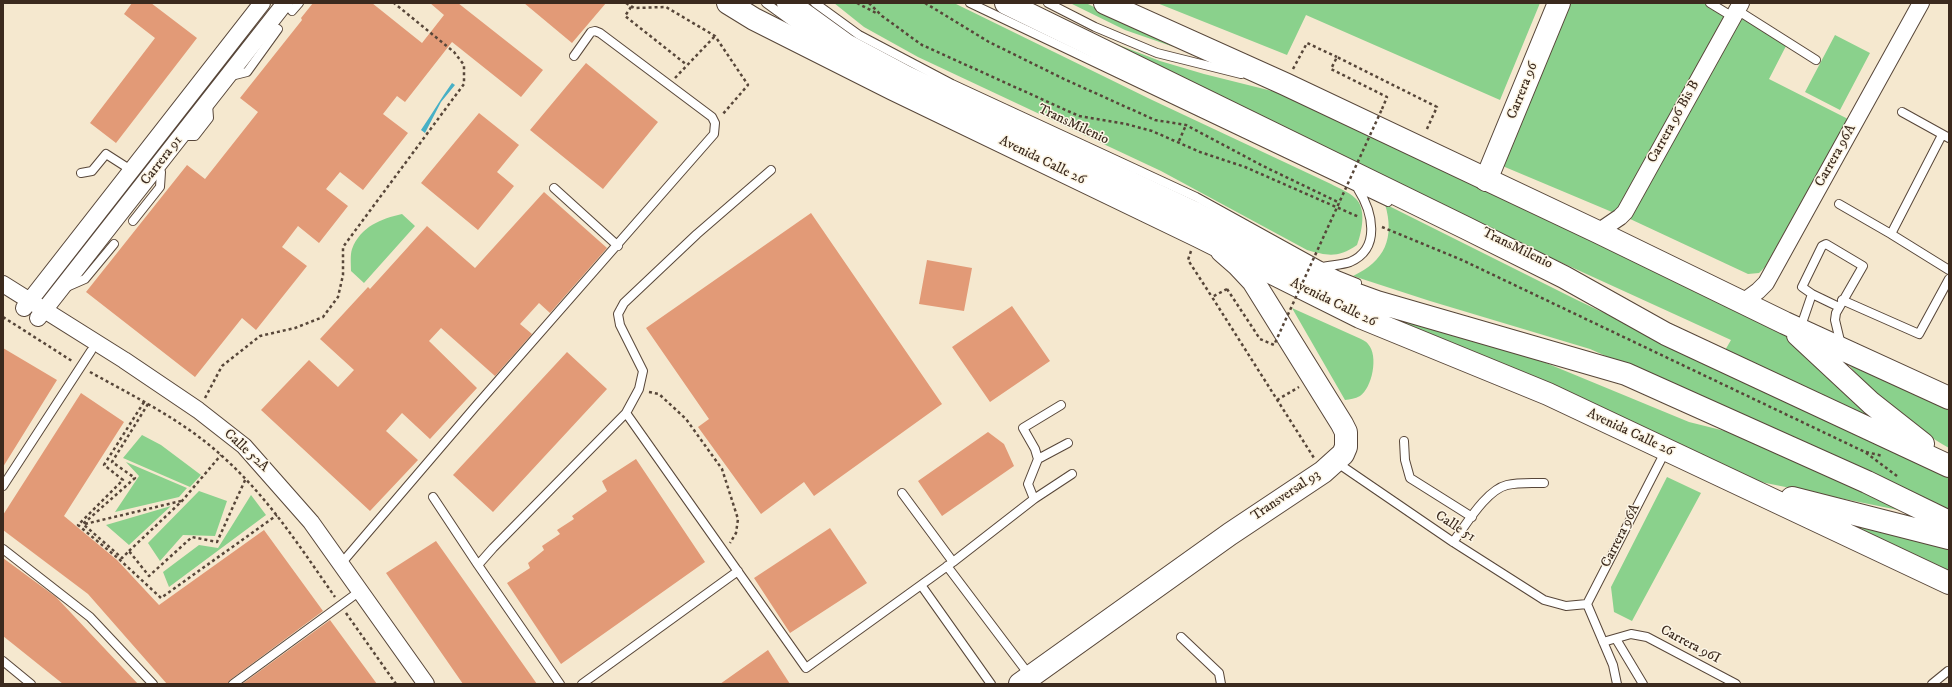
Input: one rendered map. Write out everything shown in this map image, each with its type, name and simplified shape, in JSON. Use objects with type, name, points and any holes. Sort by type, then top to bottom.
[{"type":"main road","name":"Avenida Calle 26","points":[[728,3],[754,19],[893,89],[1360,317],[1548,394],[1948,583]]},
{"type":"main road","name":"Avenida Calle 26","points":[[788,3],[846,45],[906,77],[1195,213],[1333,286],[1377,302],[1626,374],[1868,482],[1949,522]]},
{"type":"main road","points":[[1006,3],[1564,277],[1666,334],[1949,466]]},
{"type":"main road","points":[[1105,3],[1284,84],[1598,232],[1792,326],[1949,398]]},
{"type":"main road","name":"Carrera 96","points":[[1486,180],[1559,3]]},
{"type":"main road","name":"Transversal 93","points":[[1025,680],[1230,534],[1329,467],[1343,454],[1346,447],[1346,432],[1314,379],[1252,281],[1238,265],[1213,244]]},
{"type":"main road","points":[[1792,326],[1871,403],[1923,444],[1949,460]]},
{"type":"main road","points":[[1731,480],[1802,501],[1949,538]]},
{"type":"street","name":"Carrera 91","points":[[27,305],[262,3]]},
{"type":"street","name":"Carrera 96A","points":[[1743,302],[1766,283],[1921,3]]},
{"type":"street","name":"Carrera 91","points":[[41,314],[228,76],[289,7]]},
{"type":"street","name":"Carrera 96 Bis B","points":[[1598,232],[1620,217],[1624,212],[1737,10]]},
{"type":"street","name":"Calle 52A","points":[[3,284],[27,305],[198,410],[244,446],[311,522],[338,567]]},
{"type":"street","name":"Calle 52A","points":[[3,296],[27,305]]},
{"type":"street","name":"Calle 52A","points":[[41,314],[91,350],[207,426],[229,443],[273,487],[338,567],[420,683]]},
{"type":"lane","points":[[289,7],[299,3]]},
{"type":"lane","points":[[766,3],[841,57],[893,89]]},
{"type":"lane","name":"TransMilenio","points":[[815,3],[859,35],[939,77],[1196,197],[1337,275],[1366,287]]},
{"type":"lane","points":[[970,3],[1394,204]]},
{"type":"lane","points":[[1048,3],[1095,27],[1157,54],[1284,84]]},
{"type":"lane","points":[[1710,3],[1737,10],[1816,60]]},
{"type":"lane","points":[[228,76],[247,72],[278,29]]},
{"type":"lane","points":[[338,567],[475,407],[618,246],[708,143],[714,134],[715,123],[712,117],[595,31],[588,35],[574,56]]},
{"type":"lane","points":[[1891,234],[1945,136],[1902,112]]},
{"type":"lane","points":[[82,173],[92,171],[106,154],[131,170]]},
{"type":"lane","points":[[133,221],[160,187],[160,172],[156,168]]},
{"type":"lane","points":[[478,565],[626,413],[639,389],[643,371],[620,325],[618,314],[624,303],[697,234],[771,170]]},
{"type":"lane","points":[[554,188],[618,246]]},
{"type":"lane","points":[[1322,267],[1350,262],[1360,256],[1366,249],[1371,236],[1372,223],[1369,209],[1358,188]]},
{"type":"lane","points":[[1839,204],[1949,270]]},
{"type":"lane","points":[[65,284],[69,286],[85,279],[114,244]]},
{"type":"lane","points":[[1843,349],[1835,320],[1841,304],[1863,265],[1826,244],[1822,246],[1802,287],[1812,294],[1841,304],[1919,334],[1949,279]]},
{"type":"lane","name":"TransMilenio","points":[[1513,261],[1666,334]]},
{"type":"lane","points":[[1792,326],[1812,294]]},
{"type":"lane","points":[[1433,309],[1536,344],[1572,358]]},
{"type":"lane","points":[[3,486],[91,350]]},
{"type":"lane","points":[[1034,499],[1028,484],[1038,459],[1035,449],[1023,428],[1061,405]]},
{"type":"lane","points":[[626,413],[806,668],[950,564],[1034,499],[1072,474]]},
{"type":"lane","points":[[1404,441],[1405,460],[1410,478],[1472,516]]},
{"type":"lane","points":[[1038,459],[1068,443]]},
{"type":"lane","name":"Carrera 96A","points":[[1586,604],[1666,449]]},
{"type":"lane","name":"Calle 51","points":[[1329,467],[1453,542],[1544,600],[1566,606],[1586,604]]},
{"type":"lane","points":[[1453,542],[1492,492],[1505,485],[1517,483],[1544,483]]},
{"type":"lane","points":[[902,493],[1025,680]]},
{"type":"lane","points":[[433,497],[560,684]]},
{"type":"lane","points":[[3,550],[90,617],[153,684]]},
{"type":"lane","points":[[582,684],[738,571]]},
{"type":"lane","points":[[921,585],[991,684]]},
{"type":"lane","points":[[233,684],[357,594]]},
{"type":"lane","points":[[1586,604],[1613,665],[1617,684]]},
{"type":"lane","name":"Carrera 96I","points":[[1616,639],[1631,634],[1647,637],[1736,684]]},
{"type":"lane","points":[[1181,637],[1219,673],[1221,684]]},
{"type":"lane","points":[[1604,642],[1616,639],[1643,684]]},
{"type":"lane","points":[[3,661],[31,684]]},
{"type":"lane","points":[[1932,684],[1949,671]]},
{"type":"path","points":[[198,410],[222,366],[260,336],[295,328],[323,317],[338,297],[343,275],[343,247],[464,84],[464,65],[454,52],[394,3]]},
{"type":"path","points":[[626,3],[631,7],[639,9],[666,7],[715,36],[748,85],[715,123]]},
{"type":"path","points":[[857,3],[882,16]]},
{"type":"path","points":[[868,3],[882,16],[922,45],[1079,116],[1126,124],[1152,131],[1178,141],[1200,152],[1245,167],[1319,198],[1372,223],[1462,260],[1865,452],[1898,476]]},
{"type":"path","points":[[925,3],[989,42],[1064,79],[1155,120],[1186,125],[1263,166],[1340,203]]},
{"type":"path","points":[[631,7],[625,16],[687,65]]},
{"type":"path","points":[[668,85],[715,36]]},
{"type":"path","points":[[1284,84],[1307,43],[1337,57],[1437,107],[1418,147]]},
{"type":"path","points":[[1212,297],[1227,289],[1260,339],[1274,345],[1387,97],[1331,69],[1337,57]]},
{"type":"path","points":[[1178,141],[1186,125]]},
{"type":"path","points":[[1188,260],[1277,400],[1329,467]]},
{"type":"path","points":[[3,317],[80,367],[148,404],[198,436],[222,455],[246,478],[277,515],[396,684]]},
{"type":"path","points":[[1277,400],[1314,379]]},
{"type":"path","points":[[639,389],[659,394],[686,419],[722,469],[738,519],[736,533],[725,553]]},
{"type":"path","points":[[144,402],[104,465],[123,480],[78,525],[119,559],[161,598],[277,515]]},
{"type":"path","points":[[83,524],[135,478],[112,462],[148,404]]},
{"type":"path","points":[[83,524],[122,558],[182,501],[222,455]]},
{"type":"path","points":[[129,551],[149,576],[192,537],[217,542],[246,478]]},
{"type":"path","points":[[83,524],[182,501]]},
{"type":"green space","points":[[834,3],[954,3],[1150,99],[1347,192],[1359,202],[1361,208],[1362,227],[1357,245],[1344,252],[1333,255],[1321,254],[1307,250],[1161,171],[918,57],[864,27]]},
{"type":"green space","points":[[1070,3],[1086,3],[1174,47],[1125,30]]},
{"type":"green space","points":[[1157,3],[1540,3],[1500,100],[1306,15],[1287,55]]},
{"type":"green space","points":[[1559,3],[1708,3],[1727,14],[1620,209],[1612,212],[1493,162]]},
{"type":"green space","points":[[1739,16],[1786,46],[1769,79],[1848,119],[1765,267],[1759,273],[1748,274],[1628,218]]},
{"type":"green space","points":[[1088,33],[1160,61],[1276,92],[1666,274],[1788,335],[1881,424],[1724,352],[1731,340],[1523,245]]},
{"type":"green space","points":[[1835,35],[1870,53],[1840,110],[1805,92]]},
{"type":"green space","points":[[1385,204],[1577,300],[1949,477],[1949,513],[1819,451],[1590,349],[1430,301],[1353,276],[1373,263],[1380,256],[1385,247],[1389,227]]},
{"type":"green space","points":[[402,214],[415,226],[364,283],[351,271],[351,251],[356,241],[366,229],[372,225],[387,218]]},
{"type":"green space","points":[[1314,289],[1534,358],[1689,422],[1737,434],[1908,512],[1756,481]]},
{"type":"green space","points":[[1292,308],[1367,343],[1373,356],[1373,372],[1368,386],[1360,396],[1345,400]]},
{"type":"green space","points":[[1849,365],[1949,410],[1949,448],[1896,411],[1870,388]]},
{"type":"green space","points":[[142,435],[161,445],[201,475],[190,487],[123,458]]},
{"type":"green space","points":[[126,462],[187,488],[179,497],[115,512],[139,476]]},
{"type":"green space","points":[[1667,477],[1701,493],[1632,621],[1614,612],[1611,587]]},
{"type":"green space","points":[[199,491],[227,501],[215,536],[183,535],[160,561],[148,543]]},
{"type":"green space","points":[[251,495],[266,515],[169,587],[163,572],[199,545],[218,548]]},
{"type":"green space","points":[[171,506],[129,545],[106,525]]},
{"type":"green space","points":[[1833,516],[1949,547],[1949,571]]},
{"type":"water","points":[[452,83],[455,85],[441,102],[425,133],[421,130]]},
{"type":"building","points":[[132,3],[151,3],[197,38],[116,143],[90,123],[155,38],[124,14]]},
{"type":"building","points":[[313,3],[372,3],[422,43],[444,15],[430,3],[458,3],[543,70],[521,97],[452,42],[405,102],[397,96],[383,114],[408,133],[363,190],[340,172],[326,189],[348,206],[319,243],[298,226],[282,247],[307,266],[256,330],[242,318],[195,377],[86,292],[187,165],[205,179],[258,112],[240,98],[302,20],[301,18]]},
{"type":"building","points":[[524,3],[606,3],[572,43]]},
{"type":"building","points":[[586,63],[658,122],[603,189],[530,130]]},
{"type":"building","points":[[479,113],[519,145],[497,172],[514,186],[478,230],[421,183]]},
{"type":"building","points":[[544,192],[607,248],[550,313],[539,303],[520,324],[532,334],[495,376],[441,328],[429,341],[477,388],[430,439],[402,413],[386,431],[418,460],[370,511],[261,410],[309,360],[338,387],[354,370],[320,339],[368,287],[370,289],[427,226],[475,268]]},
{"type":"building","points":[[811,213],[942,404],[814,496],[804,482],[761,514],[698,427],[709,419],[646,328]]},
{"type":"building","points":[[927,260],[972,268],[964,311],[919,304]]},
{"type":"building","points":[[1012,306],[1050,361],[990,402],[952,347]]},
{"type":"building","points":[[3,348],[57,380],[3,467]]},
{"type":"building","points":[[567,352],[607,389],[493,512],[453,475]]},
{"type":"building","points":[[81,393],[124,422],[64,516],[117,560],[159,605],[264,530],[323,611],[230,680],[228,684],[167,684],[88,594],[3,530],[3,515]]},
{"type":"building","points":[[988,432],[1004,444],[1014,466],[942,516],[918,481]]},
{"type":"building","points":[[636,459],[705,562],[561,664],[507,583],[530,568],[528,563],[544,550],[542,546],[560,534],[557,530],[574,519],[572,516],[607,491],[602,481]]},
{"type":"building","points":[[830,528],[867,583],[790,633],[754,578]]},
{"type":"building","points":[[436,541],[537,684],[463,684],[386,573]]},
{"type":"building","points":[[3,558],[56,597],[138,684],[63,684],[3,636]]},
{"type":"building","points":[[330,620],[377,684],[242,684]]},
{"type":"building","points":[[768,650],[790,684],[720,684]]}]
